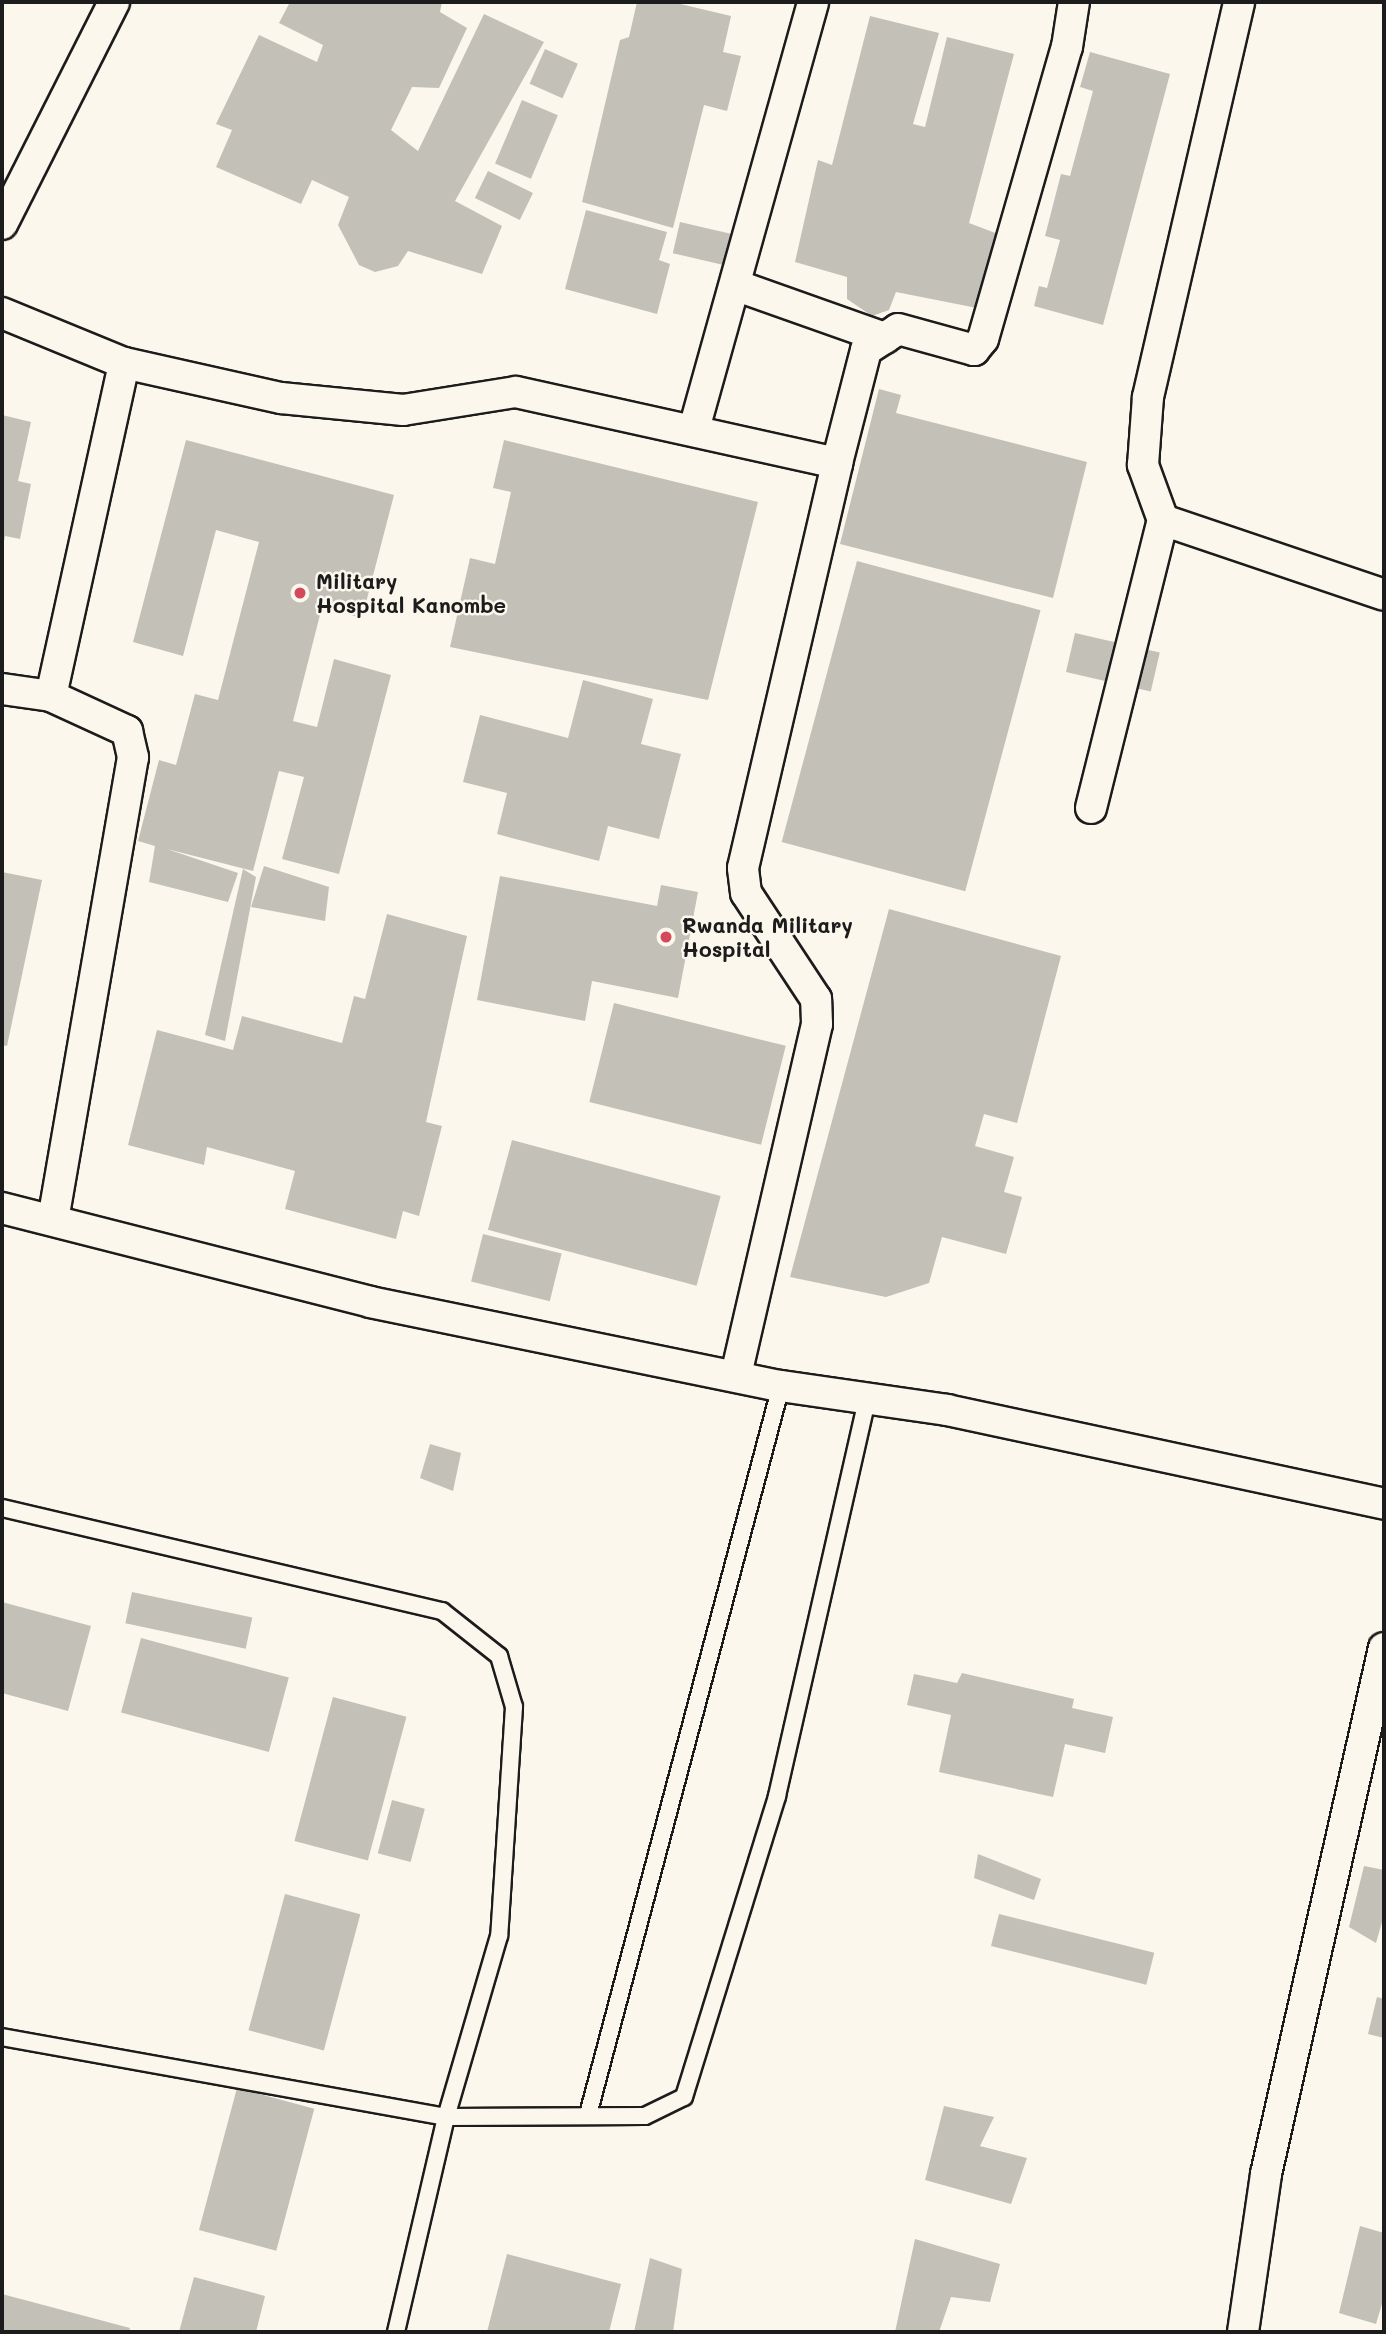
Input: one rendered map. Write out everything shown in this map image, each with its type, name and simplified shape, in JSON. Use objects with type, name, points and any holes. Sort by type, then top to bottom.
[{"type":"street","points":[[2,224],[114,2]]},
{"type":"street","points":[[694,429],[813,2]]},
{"type":"street","points":[[736,1375],[817,1024],[816,999],[746,893],[743,868],[837,463],[866,350],[898,329],[974,350],[983,339],[1068,47],[1074,2]]},
{"type":"street","points":[[1091,808],[1163,520],[1143,465],[1148,397],[1239,2]]},
{"type":"street","points":[[735,285],[885,338]]},
{"type":"street","points":[[2,313],[124,363],[281,398],[403,410],[516,392],[694,429],[837,463]]},
{"type":"street","points":[[51,696],[124,363]]},
{"type":"street","points":[[1163,520],[1384,595]]},
{"type":"street","points":[[2,689],[51,696],[127,731],[133,757],[53,1220]]},
{"type":"street","points":[[2,1208],[369,1302],[781,1386],[868,1395],[1384,1504]]},
{"type":"street","points":[[1243,2332],[1246,2281],[1289,2063],[1384,1648]]},
{"type":"lane","points":[[589,2111],[781,1386]]},
{"type":"lane","points":[[2,2037],[446,2117],[589,2111],[660,2114],[694,2083],[777,1796],[868,1395]]},
{"type":"lane","points":[[2,1508],[442,1611],[499,1656],[514,1707],[499,1936],[446,2117],[396,2332]]},
{"type":"building","points":[[290,2],[442,2],[440,12],[467,28],[439,88],[412,87],[391,130],[418,151],[484,14],[544,42],[455,201],[502,226],[482,274],[408,251],[398,266],[375,272],[359,265],[338,225],[349,197],[312,180],[301,204],[216,167],[232,130],[216,124],[259,35],[317,62],[323,45],[279,23]]},
{"type":"building","points":[[637,2],[672,2],[731,16],[723,52],[741,56],[727,111],[704,105],[673,228],[582,202],[620,40],[629,37]]},
{"type":"building","points":[[870,16],[939,33],[913,124],[925,127],[947,37],[1014,54],[969,223],[998,234],[977,308],[896,292],[889,310],[872,316],[847,299],[847,277],[795,262],[818,160],[832,165]]},
{"type":"building","points":[[545,49],[578,64],[562,98],[530,84]]},
{"type":"building","points":[[1090,52],[1170,74],[1103,325],[1034,306],[1039,286],[1047,288],[1060,240],[1045,236],[1061,174],[1070,176],[1093,91],[1080,87]]},
{"type":"building","points":[[522,100],[558,115],[531,179],[495,164]]},
{"type":"building","points":[[488,171],[533,193],[520,220],[475,198]]},
{"type":"building","points":[[586,210],[667,232],[659,260],[670,264],[657,314],[565,289]]},
{"type":"building","points":[[680,222],[731,234],[723,265],[673,253]]},
{"type":"building","points":[[879,389],[901,395],[896,413],[1087,462],[1053,598],[840,544]]},
{"type":"building","points":[[2,415],[31,422],[18,481],[31,484],[20,539],[5,536],[3,546]]},
{"type":"building","points":[[186,440],[394,495],[362,618],[322,607],[293,721],[317,727],[334,659],[391,675],[339,874],[282,859],[304,777],[279,771],[253,871],[167,849],[238,873],[228,902],[149,882],[155,846],[138,841],[159,760],[176,765],[195,694],[218,700],[259,542],[216,530],[183,656],[133,642]]},
{"type":"building","points":[[504,440],[758,502],[708,700],[450,647],[470,558],[495,564],[511,492],[493,488]]},
{"type":"building","points":[[857,561],[1041,610],[965,891],[782,842]]},
{"type":"building","points":[[1075,633],[1160,653],[1151,692],[1066,672]]},
{"type":"building","points":[[583,680],[653,699],[641,744],[681,754],[659,839],[608,826],[599,861],[497,834],[507,793],[463,782],[480,715],[568,738]]},
{"type":"building","points":[[264,866],[329,887],[325,921],[251,907]]},
{"type":"building","points":[[243,869],[256,877],[225,1041],[205,1035]]},
{"type":"building","points":[[2,872],[42,880],[7,1046],[2,1045]]},
{"type":"building","points":[[500,876],[657,906],[661,885],[698,892],[678,998],[592,981],[585,1021],[477,1000]]},
{"type":"building","points":[[889,909],[1061,956],[1017,1123],[984,1114],[975,1146],[1014,1157],[1004,1192],[1022,1197],[1006,1254],[942,1237],[929,1283],[886,1297],[790,1277]]},
{"type":"building","points":[[387,914],[467,936],[426,1122],[442,1126],[419,1216],[403,1211],[396,1239],[285,1209],[295,1171],[207,1147],[204,1165],[128,1145],[157,1030],[233,1050],[242,1016],[342,1043],[354,996],[365,999]]},
{"type":"building","points":[[614,1003],[786,1046],[761,1145],[589,1102]]},
{"type":"building","points":[[512,1140],[721,1196],[697,1286],[488,1230]]},
{"type":"building","points":[[483,1234],[562,1254],[550,1301],[471,1282]]},
{"type":"building","points":[[430,1444],[461,1453],[453,1491],[420,1478]]},
{"type":"building","points":[[132,1592],[252,1618],[246,1649],[125,1623]]},
{"type":"building","points":[[2,1602],[91,1626],[68,1711],[2,1693]]},
{"type":"building","points":[[141,1638],[289,1678],[269,1752],[121,1712]]},
{"type":"building","points":[[962,1673],[1074,1699],[1072,1708],[1113,1717],[1105,1753],[1065,1744],[1053,1797],[939,1772],[951,1715],[907,1705],[914,1674],[957,1683]]},
{"type":"building","points":[[333,1697],[406,1717],[368,1861],[294,1841]]},
{"type":"building","points":[[392,1800],[425,1809],[411,1862],[378,1853]]},
{"type":"building","points":[[978,1854],[1041,1879],[1034,1900],[974,1878]]},
{"type":"building","points":[[1364,1866],[1384,1870],[1384,1915],[1376,1943],[1349,1927]]},
{"type":"building","points":[[285,1894],[360,1914],[324,2050],[249,2030]]},
{"type":"building","points":[[999,1914],[1154,1953],[1146,1985],[991,1946]]},
{"type":"building","points":[[1377,1997],[1384,1999],[1384,2038],[1368,2034]]},
{"type":"building","points":[[237,2088],[314,2109],[276,2251],[199,2230]]},
{"type":"building","points":[[944,2106],[994,2117],[980,2146],[1027,2158],[1011,2204],[925,2180]]},
{"type":"building","points":[[1360,2226],[1384,2233],[1384,2297],[1376,2324],[1339,2313]]},
{"type":"building","points":[[915,2239],[1000,2264],[990,2302],[951,2297],[939,2332],[895,2332]]},
{"type":"building","points":[[507,2254],[621,2284],[609,2332],[487,2332]]},
{"type":"building","points":[[650,2258],[682,2269],[673,2332],[634,2332]]},
{"type":"building","points":[[194,2277],[265,2296],[256,2332],[179,2332]]},
{"type":"building","points":[[2,2294],[130,2328],[129,2332],[2,2332]]},
{"type":"place","name":"Military Hospital Kanombe","points":[[300,593]]},
{"type":"place","name":"Rwanda Military Hospital","points":[[666,937]]}]
